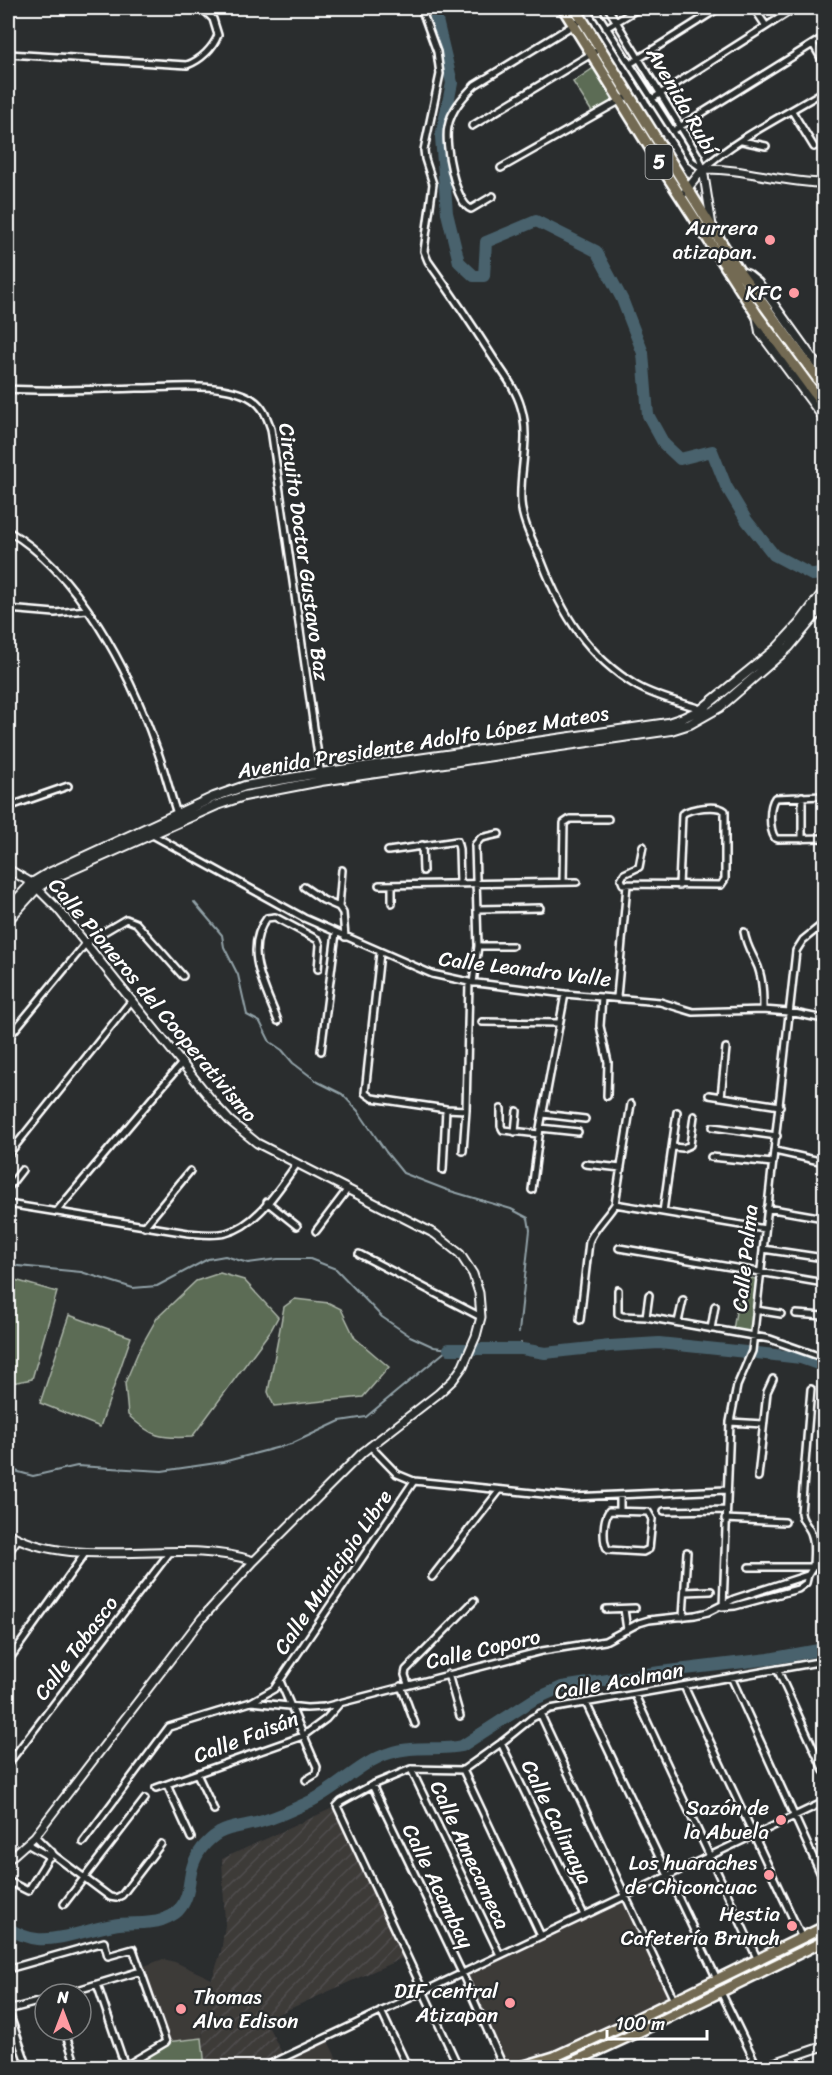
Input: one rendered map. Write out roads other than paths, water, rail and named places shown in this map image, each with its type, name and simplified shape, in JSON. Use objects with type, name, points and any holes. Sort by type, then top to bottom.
[{"type":"main road","name":"5","points":[[563,8],[578,22],[630,95],[739,271],[825,387]]},
{"type":"main road","name":"5","points":[[575,8],[578,22]]},
{"type":"main road","name":"5","points":[[597,50],[621,100],[681,197],[757,315],[825,406]]},
{"type":"main road","points":[[757,315],[760,332],[825,418]]},
{"type":"main road","name":"Avenida Presidente Adolfo López Mateos","points":[[8,909],[35,886],[178,817],[244,796],[321,777],[668,723],[683,718],[702,709],[777,648],[801,623],[825,591]]},
{"type":"main road","name":"Avenida Presidente Adolfo López Mateos","points":[[321,777],[671,730],[690,724],[711,713],[789,647],[825,605]]},
{"type":"main road","name":"Avenida Presidente Adolfo López Mateos","points":[[8,920],[35,886]]},
{"type":"main road","points":[[518,2067],[554,2057],[574,2048],[825,1927]]},
{"type":"main road","points":[[560,2067],[825,1941]]},
{"type":"main road","points":[[574,2048],[579,2059]]},
{"type":"street","points":[[8,54],[188,66],[204,56],[218,35],[213,19],[202,8]]},
{"type":"street","points":[[421,8],[437,52],[440,74],[424,150],[433,184],[424,251],[428,261],[509,382],[521,405],[526,432],[521,504],[525,521],[550,582],[573,627],[603,660],[636,686],[711,713]]},
{"type":"street","name":"Avenida Rubí","points":[[594,8],[692,161],[703,169]]},
{"type":"street","name":"Avenida Rubí","points":[[608,8],[681,126],[699,157],[703,169]]},
{"type":"street","points":[[606,28],[639,8]]},
{"type":"street","points":[[630,64],[719,8]]},
{"type":"street","points":[[754,8],[766,26]]},
{"type":"street","points":[[651,99],[795,8]]},
{"type":"street","points":[[493,196],[471,209],[465,205],[461,197],[454,180],[447,142],[447,128],[452,112],[463,96],[475,85],[578,22]]},
{"type":"street","points":[[673,131],[825,37]]},
{"type":"street","points":[[813,44],[825,63]]},
{"type":"street","points":[[472,126],[597,50]]},
{"type":"street","points":[[681,197],[714,159],[825,91]]},
{"type":"street","points":[[501,168],[630,95]]},
{"type":"street","points":[[792,111],[814,147]]},
{"type":"street","points":[[742,141],[766,146]]},
{"type":"street","points":[[703,169],[793,182],[825,183]]},
{"type":"street","points":[[703,169],[712,228]]},
{"type":"street","points":[[739,271],[748,274],[758,282],[825,374]]},
{"type":"street","name":"Circuito Doctor Gustavo Baz","points":[[8,389],[194,387],[240,393],[260,404],[267,415],[271,429],[321,777]]},
{"type":"street","points":[[8,531],[35,549],[58,571],[107,641],[131,688],[156,746],[178,817]]},
{"type":"street","points":[[8,609],[55,613],[87,610]]},
{"type":"street","points":[[8,807],[68,786]]},
{"type":"street","points":[[802,796],[802,839]]},
{"type":"street","points":[[825,796],[778,797],[772,800],[771,832],[772,836],[778,839],[825,838]]},
{"type":"street","points":[[626,888],[718,886],[724,882],[726,814],[722,808],[688,811],[682,814],[679,886]]},
{"type":"street","points":[[563,882],[564,822],[570,819],[608,819]]},
{"type":"street","name":"Calle Leandro Valle","points":[[149,832],[304,918],[432,974],[471,982],[565,994],[660,1002],[702,1013],[764,1010],[825,1019]]},
{"type":"street","points":[[463,1151],[471,982],[478,946],[476,842],[481,838],[499,834]]},
{"type":"street","points":[[388,851],[457,841],[460,884]]},
{"type":"street","points":[[422,845],[423,871]]},
{"type":"street","points":[[617,997],[626,888],[621,876],[639,867],[643,846]]},
{"type":"street","name":"Calle Pioneros del Cooperativismo","points":[[8,869],[35,886],[87,942],[230,1121],[257,1143],[435,1234],[460,1254],[473,1274],[479,1293],[481,1317],[465,1362],[453,1380],[370,1446],[254,1562],[202,1618],[34,1836],[8,1860]]},
{"type":"street","points":[[342,870],[339,906],[343,913],[345,937]]},
{"type":"street","points":[[379,885],[577,882]]},
{"type":"street","points":[[392,885],[392,903]]},
{"type":"street","points":[[304,887],[323,900],[339,906]]},
{"type":"street","points":[[478,909],[540,908]]},
{"type":"street","points":[[278,1021],[258,969],[255,947],[264,922],[270,916],[320,941],[318,969]]},
{"type":"street","points":[[299,929],[304,918]]},
{"type":"street","points":[[8,1038],[87,942],[119,921],[136,922],[183,976]]},
{"type":"street","name":"Calle Palma","points":[[721,1605],[730,1422],[733,1399],[750,1358],[798,945],[825,923]]},
{"type":"street","points":[[744,932],[747,949],[758,967],[762,982],[764,1010]]},
{"type":"street","points":[[321,1052],[336,933]]},
{"type":"street","points":[[478,946],[512,946]]},
{"type":"street","points":[[380,953],[365,1093],[372,1098],[466,1110]]},
{"type":"street","points":[[532,1190],[540,1131],[565,994]]},
{"type":"street","points":[[602,996],[600,1026],[608,1062],[607,1096]]},
{"type":"street","points":[[8,1155],[132,1000]]},
{"type":"street","points":[[483,1022],[560,1023]]},
{"type":"street","points":[[721,1097],[726,1048]]},
{"type":"street","points":[[56,1212],[182,1063]]},
{"type":"street","points":[[709,1095],[780,1106]]},
{"type":"street","points":[[580,1320],[591,1238],[615,1204],[631,1104]]},
{"type":"street","points":[[442,1170],[446,1109]]},
{"type":"street","points":[[501,1109],[501,1128],[506,1131],[578,1132]]},
{"type":"street","points":[[515,1132],[517,1111]]},
{"type":"street","points":[[663,1212],[677,1112]]},
{"type":"street","points":[[543,1114],[585,1119]]},
{"type":"street","points":[[673,1147],[683,1148],[690,1145],[694,1116]]},
{"type":"street","points":[[713,1127],[777,1136]]},
{"type":"street","points":[[775,1151],[825,1162]]},
{"type":"street","points":[[711,1157],[773,1163]]},
{"type":"street","points":[[8,1204],[144,1227],[210,1235],[228,1232],[244,1225],[259,1213],[297,1164]]},
{"type":"street","points":[[585,1164],[621,1168]]},
{"type":"street","points":[[8,1188],[22,1170]]},
{"type":"street","points":[[144,1227],[190,1171]]},
{"type":"street","points":[[316,1231],[347,1190]]},
{"type":"street","points":[[267,1202],[297,1226]]},
{"type":"street","points":[[615,1204],[765,1230]]},
{"type":"street","points":[[768,1208],[825,1218]]},
{"type":"street","points":[[619,1248],[825,1283]]},
{"type":"street","points":[[763,1249],[825,1257]]},
{"type":"street","points":[[359,1254],[481,1317]]},
{"type":"street","points":[[618,1290],[618,1314],[622,1316],[646,1317],[778,1341],[825,1358]]},
{"type":"street","points":[[646,1317],[649,1295]]},
{"type":"street","points":[[678,1323],[683,1299]]},
{"type":"street","points":[[711,1329],[715,1306]]},
{"type":"street","points":[[756,1310],[781,1314]]},
{"type":"street","points":[[796,1314],[825,1316]]},
{"type":"street","points":[[758,1477],[767,1392],[772,1379]]},
{"type":"street","points":[[811,1389],[801,1513],[803,1522],[811,1531],[813,1538],[813,1567]]},
{"type":"street","points":[[730,1422],[763,1424]]},
{"type":"street","points":[[370,1446],[397,1473],[414,1481],[573,1497],[726,1490]]},
{"type":"street","name":"Calle Municipio Libre","points":[[280,1681],[414,1481]]},
{"type":"street","points":[[432,1577],[499,1491]]},
{"type":"street","points":[[620,1495],[620,1511]]},
{"type":"street","points":[[664,1511],[725,1510]]},
{"type":"street","points":[[609,1511],[620,1511],[645,1511],[651,1515],[651,1545],[647,1551],[612,1551],[606,1547],[606,1514],[609,1511]]},
{"type":"street","points":[[725,1519],[785,1522]]},
{"type":"street","points":[[8,1533],[17,1539],[36,1545],[86,1552],[223,1553],[254,1562]]},
{"type":"street","points":[[8,1552],[17,1539]]},
{"type":"street","points":[[8,1661],[86,1552]]},
{"type":"street","name":"Calle Tabasco","points":[[8,1764],[170,1552]]},
{"type":"street","points":[[683,1617],[687,1552]]},
{"type":"street","points":[[749,1567],[813,1567],[825,1564]]},
{"type":"street","name":"Calle Coporo","points":[[721,1605],[735,1606],[798,1589],[806,1583],[813,1567]]},
{"type":"street","name":"Calle Coporo","points":[[251,1702],[315,1708],[340,1703],[542,1651],[605,1641],[649,1620],[708,1612],[721,1605],[808,1575]]},
{"type":"street","points":[[685,1592],[711,1592]]},
{"type":"street","points":[[415,1724],[404,1685],[406,1670],[474,1601]]},
{"type":"street","points":[[606,1609],[635,1608]]},
{"type":"street","points":[[624,1609],[627,1630]]},
{"type":"street","name":"Calle Acolman","points":[[463,1770],[540,1713],[825,1661]]},
{"type":"street","points":[[777,1669],[825,1771]]},
{"type":"street","points":[[448,1674],[460,1716]]},
{"type":"street","points":[[731,1677],[825,1881]]},
{"type":"street","points":[[280,1681],[317,1771],[306,1780]]},
{"type":"street","name":"Calle Coporo","points":[[83,1842],[170,1727],[251,1702],[269,1693],[280,1681]]},
{"type":"street","points":[[684,1686],[802,1938]]},
{"type":"street","points":[[635,1695],[757,1958]]},
{"type":"street","name":"Calle Faisán","points":[[156,1788],[303,1736],[326,1719],[340,1703]]},
{"type":"street","points":[[586,1703],[717,1979]]},
{"type":"street","points":[[540,1713],[674,2000]]},
{"type":"street","name":"Calle Calimaya","points":[[501,1743],[585,1915]]},
{"type":"street","points":[[459,2067],[337,1806],[372,1785],[411,1769],[463,1770],[541,1936]]},
{"type":"street","name":"Calle Amecameca","points":[[411,1769],[500,1955]]},
{"type":"street","points":[[197,1774],[214,1810]]},
{"type":"street","points":[[167,1785],[191,1838]]},
{"type":"street","name":"Calle Acambay","points":[[372,1785],[462,1973],[504,2067]]},
{"type":"street","points":[[64,1904],[145,1799]]},
{"type":"street","points":[[261,2067],[825,1802]]},
{"type":"street","points":[[34,1836],[52,1855],[110,1897],[116,1898],[122,1895],[161,1844]]},
{"type":"street","points":[[27,1844],[52,1855]]},
{"type":"street","points":[[8,1881],[28,1891],[52,1855]]},
{"type":"street","points":[[8,1969],[104,1942],[108,1956],[133,1949],[166,2042],[124,2067],[97,1984]]},
{"type":"street","points":[[93,1985],[141,1971]]},
{"type":"street","points":[[720,1990],[759,2067],[825,2046]]},
{"type":"street","points":[[28,2067],[8,2010],[33,2003]]},
{"type":"street","points":[[381,2011],[408,2067]]},
{"type":"street","points":[[68,2042],[77,2067]]},
{"type":"waterway","points":[[434,8],[452,83],[441,137],[447,213],[459,262],[474,276],[484,276],[486,242],[536,221],[596,251],[622,299],[643,353],[648,415],[664,444],[680,459],[712,451],[726,486],[747,521],[774,555],[812,575],[824,574]]},
{"type":"waterway","points":[[194,902],[222,935],[224,947],[238,975],[247,1015],[260,1022],[270,1042],[282,1050],[293,1063],[318,1082],[342,1094],[358,1111],[403,1173],[447,1190],[511,1209],[528,1218],[530,1230],[519,1332]]},
{"type":"waterway","points":[[8,1265],[81,1272],[133,1288],[157,1286],[208,1259],[225,1256],[248,1263],[278,1259],[310,1259],[336,1269],[382,1317],[410,1336],[434,1347],[449,1349]]},
{"type":"waterway","points":[[521,1343],[522,1349]]},
{"type":"waterway","points":[[449,1349],[522,1349],[545,1353],[659,1343],[746,1352]]},
{"type":"waterway","points":[[8,1469],[33,1476],[77,1466],[162,1471],[223,1462],[291,1444],[340,1421],[366,1417],[447,1350]]},
{"type":"waterway","points":[[757,1353],[801,1358],[824,1366]]},
{"type":"waterway","points":[[8,1928],[29,1938],[46,1939],[65,1937],[113,1925],[156,1922],[166,1918],[182,1906],[187,1896],[196,1858],[206,1844],[219,1833],[258,1823],[298,1807],[319,1797],[379,1757],[390,1753],[408,1749],[462,1746],[533,1700],[562,1687],[769,1659],[824,1649]]},
{"type":"place","name":"Aurrera atizapan.","points":[[770,240]]},
{"type":"place","name":"KFC","points":[[794,293]]},
{"type":"place","name":"Sazón de la Abuela","points":[[781,1820]]},
{"type":"place","name":"Los huaraches de Chiconcuac","points":[[769,1875]]},
{"type":"place","name":"Hestia Cafetería Brunch","points":[[792,1926]]},
{"type":"place","name":"DIF central Atizapan","points":[[510,2003]]},
{"type":"place","name":"Thomas Alva Edison","points":[[181,2009]]}]
